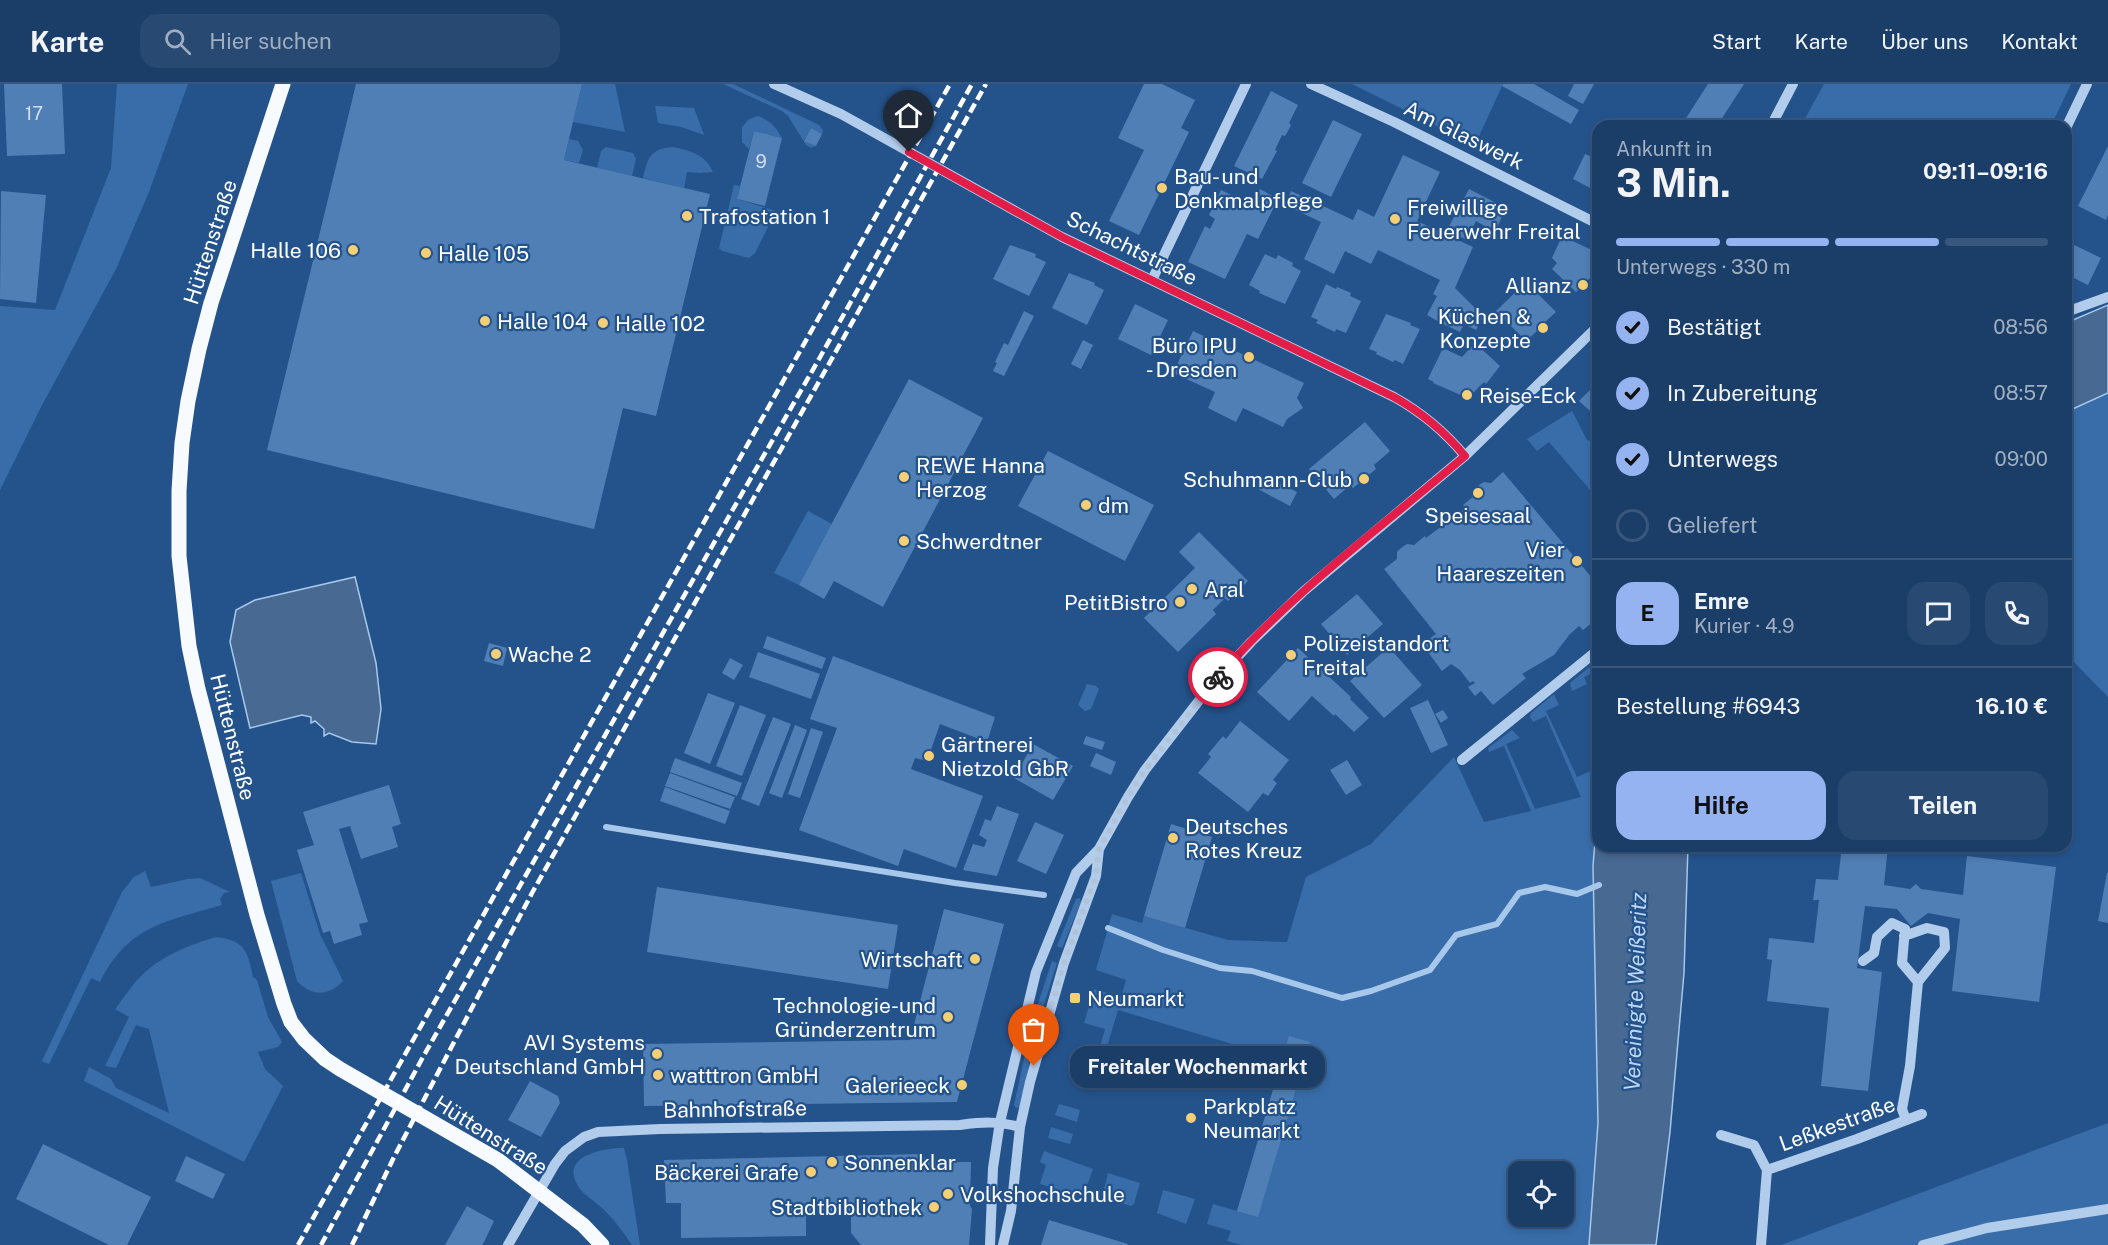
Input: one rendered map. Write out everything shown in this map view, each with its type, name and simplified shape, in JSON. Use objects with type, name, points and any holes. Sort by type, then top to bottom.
[{"type":"main road","name":"Hüttenstraße","points":[[283,84],[199,349],[182,443],[179,491],[179,556],[189,646],[198,689],[257,915],[291,1022],[317,1052],[335,1066],[467,1140],[510,1168],[583,1225],[602,1245]]},
{"type":"street","name":"Schachtstraße","points":[[774,84],[841,114],[1008,208],[1400,400],[1432,423],[1465,456]]},
{"type":"street","points":[[1152,280],[1246,84]]},
{"type":"street","name":"Am Glaswerk","points":[[1311,84],[1394,122],[1592,221]]},
{"type":"street","points":[[1774,120],[1792,84]]},
{"type":"street","points":[[2070,120],[2087,84]]},
{"type":"street","points":[[2072,310],[2108,297]]},
{"type":"street","points":[[990,1245],[993,1168],[1000,1122],[1036,972],[1076,873],[1099,849],[1145,770],[1202,696],[1232,662],[1304,591],[1465,456],[1592,333]]},
{"type":"street","points":[[1462,760],[1592,655]]},
{"type":"street","points":[[1003,1245],[1011,1211],[1020,1127],[1042,1035],[1064,963],[1096,876],[1099,849]]},
{"type":"street","points":[[1863,961],[1874,953],[1877,937],[1892,922],[1905,929],[1902,963],[1918,982]]},
{"type":"street","points":[[1904,936],[1927,928],[1944,932],[1945,948],[1918,982],[1910,1066],[1902,1109],[1906,1120]]},
{"type":"street","name":"Leßkestraße","points":[[1761,1245],[1767,1170],[1922,1114]]},
{"type":"street","name":"Bahnhofstraße","points":[[508,1245],[565,1151],[584,1137],[598,1132],[660,1129],[960,1125],[1000,1122],[1020,1127]]},
{"type":"street","points":[[1721,1135],[1754,1145],[1767,1170]]},
{"type":"street","points":[[1923,1245],[1987,1228],[2108,1209]]},
{"type":"shaded area","points":[[117,84],[188,84],[149,192],[116,269],[41,407],[0,490],[0,306],[55,310],[111,168]]},
{"type":"shaded area","points":[[582,84],[615,84],[625,132],[573,122]]},
{"type":"shaded area","points":[[723,84],[733,84],[819,125],[823,130],[822,134],[811,128],[804,140],[816,146],[811,148],[806,145],[788,116],[782,111]]},
{"type":"shaded area","points":[[1352,84],[1503,84],[1475,145]]},
{"type":"shaded area","points":[[1824,84],[2071,84],[2054,120],[1804,120]]},
{"type":"shaded area","points":[[655,106],[694,108],[704,135],[681,127],[658,123]]},
{"type":"shaded area","points":[[758,116],[773,125],[782,138],[754,131],[749,149],[742,142],[742,127],[749,119]]},
{"type":"shaded area","points":[[569,139],[578,141],[583,150],[579,163],[564,160]]},
{"type":"shaded area","points":[[606,147],[633,153],[636,159],[632,176],[597,168],[601,151]]},
{"type":"shaded area","points":[[673,147],[702,157],[713,172],[687,172],[684,188],[643,178],[651,155],[659,150]]},
{"type":"shaded area","points":[[734,185],[740,186],[737,199],[776,211],[755,253],[749,258],[722,251],[719,248]]},
{"type":"shaded area","points":[[2108,393],[2108,697],[2072,660],[2072,409]]},
{"type":"shaded area","points":[[1572,411],[1587,440],[1592,442],[1592,492],[1549,442],[1537,451],[1527,439]]},
{"type":"shaded area","points":[[808,511],[832,524],[799,585],[774,573]]},
{"type":"shaded area","points":[[1592,665],[1592,673],[1584,677],[1587,684],[1572,691],[1570,683]]},
{"type":"shaded area","points":[[1087,684],[1099,689],[1091,709],[1085,711],[1078,705]]},
{"type":"shaded area","points":[[1554,694],[1559,705],[1546,711],[1577,777],[1592,770],[1598,1123],[1589,1245],[1242,1245],[1227,1241],[1231,1231],[1207,1224],[1213,1204],[1237,1211],[1282,1059],[1118,1010],[1094,1090],[1088,1088],[1105,1029],[1084,1023],[1094,989],[1121,997],[1126,980],[1096,970],[1112,914],[1142,923],[1144,916],[1228,940],[1287,942],[1306,877],[1371,844],[1454,757],[1484,822],[1531,811],[1504,746],[1489,752],[1488,748],[1512,730],[1520,738],[1506,744],[1535,809],[1581,797],[1546,716],[1533,722],[1530,717],[1531,713]]},
{"type":"shaded area","points":[[145,871],[151,887],[200,878],[230,892],[224,893],[220,899],[222,905],[150,928],[123,948],[100,982],[91,978],[49,1064],[42,1061],[122,892],[134,877]]},
{"type":"shaded area","points":[[301,873],[320,934],[343,981],[326,992],[308,990],[297,981],[271,881]]},
{"type":"shaded area","points":[[1080,898],[1081,902],[1062,948],[1057,946],[1076,899]]},
{"type":"shaded area","points":[[216,937],[233,941],[244,949],[253,977],[257,980],[268,1017],[282,1042],[278,1047],[258,1052],[265,1069],[283,1086],[244,1162],[84,1081],[89,1067],[111,1079],[116,1088],[169,1113],[149,1029],[136,1025],[116,1068],[105,1066],[129,1017],[115,1009],[137,980],[157,963],[186,948]]},
{"type":"shaded area","points":[[1052,961],[1057,963],[1038,1024],[1020,1107],[1016,1108],[1014,1105],[1032,1022]]},
{"type":"shaded area","points":[[1059,1104],[1080,1110],[1077,1122],[1055,1115]]},
{"type":"shaded area","points":[[2108,1123],[2108,1245],[1781,1245]]},
{"type":"shaded area","points":[[1051,1127],[1073,1134],[1070,1144],[1048,1138]]},
{"type":"shaded area","points":[[624,1148],[640,1245],[632,1245],[622,1230],[599,1205],[580,1189],[574,1175],[574,1167],[587,1155]]},
{"type":"shaded area","points":[[1044,1151],[1093,1169],[1085,1192],[1076,1195],[1040,1184],[1046,1165],[1040,1162]]},
{"type":"shaded area","points":[[1108,1173],[1140,1183],[1134,1204],[1131,1206],[1102,1197]]},
{"type":"shaded area","points":[[1163,1190],[1195,1199],[1186,1224],[1157,1213]]},
{"type":"water","points":[[2108,305],[2108,393],[2072,409],[2072,320]]},
{"type":"water","points":[[355,577],[376,663],[381,709],[376,744],[352,742],[329,733],[324,736],[324,729],[315,721],[311,723],[311,717],[302,715],[250,728],[230,642],[236,610],[255,600]]},
{"type":"water","name":"Vereinigte Weißeritz","points":[[1594,852],[1688,852],[1684,973],[1670,1132],[1656,1245],[1589,1245],[1598,1123]]},
{"type":"building","points":[[4,84],[62,84],[65,154],[7,156]]},
{"type":"building","points":[[356,84],[582,84],[564,160],[710,194],[656,416],[623,408],[594,529],[267,450]]},
{"type":"building","points":[[1144,84],[1162,84],[1195,100],[1181,128],[1189,132],[1139,235],[1109,221],[1144,150],[1118,138]]},
{"type":"building","points":[[1503,84],[1534,84],[1579,110],[1571,124],[1502,86]]},
{"type":"building","points":[[1574,84],[1594,84],[1583,104],[1568,96]]},
{"type":"building","points":[[1708,84],[1744,84],[1721,120],[1685,120]]},
{"type":"building","points":[[1271,91],[1298,105],[1289,123],[1291,125],[1285,136],[1282,135],[1275,150],[1277,151],[1262,179],[1234,166]]},
{"type":"building","points":[[1333,120],[1362,134],[1331,197],[1302,183]]},
{"type":"building","points":[[811,128],[822,134],[816,146],[804,141]]},
{"type":"building","points":[[754,131],[782,138],[765,206],[737,199]]},
{"type":"building","points":[[2108,146],[2108,215],[2106,220],[2078,206]]},
{"type":"building","points":[[1585,154],[1592,157],[1592,189],[1573,179]]},
{"type":"building","points":[[1403,155],[1440,172],[1417,221],[1473,247],[1455,288],[1483,316],[1476,330],[1464,324],[1460,332],[1427,315],[1437,296],[1433,294],[1440,280],[1378,250],[1371,264],[1345,251],[1334,274],[1304,259],[1321,222],[1285,205],[1291,191],[1353,220],[1358,209],[1374,217]]},
{"type":"building","points":[[1260,189],[1278,199],[1258,239],[1247,234],[1225,279],[1188,262],[1205,226],[1210,229],[1215,219],[1209,215],[1221,190],[1252,205]]},
{"type":"building","points":[[1469,189],[1506,208],[1495,232],[1476,221],[1472,229],[1477,233],[1473,240],[1469,241],[1447,230]]},
{"type":"building","points":[[1,191],[46,195],[36,303],[0,299]]},
{"type":"building","points":[[1562,236],[1592,250],[1592,276],[1576,292],[1552,269],[1557,263],[1552,258]]},
{"type":"building","points":[[2072,244],[2101,258],[2088,285],[2072,277]]},
{"type":"building","points":[[1010,245],[1036,254],[1035,257],[1046,262],[1029,296],[993,279]]},
{"type":"building","points":[[1265,254],[1276,259],[1278,255],[1293,263],[1292,266],[1301,271],[1285,304],[1259,293],[1260,291],[1249,285]]},
{"type":"building","points":[[1069,273],[1095,283],[1094,285],[1104,290],[1087,325],[1052,308]]},
{"type":"building","points":[[1526,282],[1556,312],[1545,322],[1547,324],[1539,332],[1537,331],[1526,341],[1496,311]]},
{"type":"building","points":[[1326,284],[1351,293],[1350,296],[1361,301],[1346,333],[1336,329],[1335,332],[1316,323],[1318,320],[1311,317]]},
{"type":"building","points":[[1135,304],[1168,320],[1151,355],[1118,339]]},
{"type":"building","points":[[1024,311],[1034,316],[1004,376],[993,371],[997,363],[995,362],[1004,343],[1008,345]]},
{"type":"building","points":[[1386,314],[1411,323],[1410,325],[1420,329],[1403,364],[1395,360],[1393,362],[1369,349]]},
{"type":"building","points":[[1193,331],[1304,383],[1297,398],[1303,408],[1287,419],[1283,427],[1243,408],[1236,422],[1208,408],[1215,392],[1173,373]]},
{"type":"building","points":[[1083,340],[1093,345],[1081,369],[1071,364]]},
{"type":"building","points":[[1475,343],[1500,366],[1486,384],[1484,382],[1472,394],[1463,396],[1428,379],[1443,348],[1462,357]]},
{"type":"building","name":"REWE Hanna Herzog","points":[[909,379],[983,418],[883,607],[834,581],[824,599],[799,585]]},
{"type":"building","points":[[1592,388],[1592,413],[1579,401]]},
{"type":"building","points":[[1365,422],[1390,451],[1374,465],[1376,469],[1353,488],[1350,485],[1334,499],[1309,469]]},
{"type":"building","name":"dm","points":[[1048,451],[1154,505],[1125,561],[1018,506]]},
{"type":"building","points":[[1503,472],[1592,578],[1592,623],[1583,630],[1579,626],[1554,655],[1522,674],[1526,678],[1493,705],[1481,691],[1475,696],[1468,687],[1475,683],[1473,681],[1470,683],[1460,670],[1451,664],[1442,671],[1422,644],[1436,634],[1384,569],[1397,559],[1397,552],[1401,548],[1407,544],[1414,545],[1425,536],[1426,538],[1466,508],[1463,505],[1474,496],[1479,485],[1484,482],[1491,483]]},
{"type":"building","points":[[1265,476],[1297,492],[1290,506],[1258,489]]},
{"type":"building","points":[[1199,532],[1248,581],[1228,601],[1225,598],[1213,610],[1216,614],[1178,652],[1144,618],[1195,568],[1179,552]]},
{"type":"building","points":[[1357,594],[1383,624],[1347,655],[1321,624]]},
{"type":"building","points":[[767,636],[826,658],[822,669],[763,648]]},
{"type":"building","name":"Wache 2","points":[[489,643],[507,648],[503,666],[484,661]]},
{"type":"building","points":[[1389,647],[1422,685],[1384,718],[1350,681]]},
{"type":"building","points":[[1298,648],[1351,697],[1350,699],[1369,718],[1354,732],[1312,696],[1289,721],[1257,692]]},
{"type":"building","points":[[758,652],[820,674],[811,699],[749,677]]},
{"type":"building","points":[[833,656],[995,717],[987,742],[940,724],[927,761],[915,758],[911,769],[983,796],[956,868],[904,849],[898,866],[799,830],[837,728],[810,719]]},
{"type":"building","points":[[730,658],[743,665],[734,680],[722,673]]},
{"type":"building","points":[[708,693],[735,703],[710,764],[684,753]]},
{"type":"building","points":[[1428,700],[1448,745],[1431,753],[1410,708]]},
{"type":"building","points":[[740,705],[766,715],[742,776],[716,766]]},
{"type":"building","points":[[1443,710],[1448,718],[1441,723],[1435,714]]},
{"type":"building","points":[[773,717],[791,724],[759,806],[741,799]]},
{"type":"building","points":[[1240,721],[1289,760],[1273,780],[1277,783],[1268,796],[1263,793],[1248,812],[1198,773],[1211,757],[1208,754],[1223,736],[1226,739]]},
{"type":"building","points":[[795,725],[807,730],[782,798],[769,793]]},
{"type":"building","points":[[811,728],[823,732],[800,798],[788,794]]},
{"type":"building","points":[[1086,736],[1105,742],[1102,750],[1083,744]]},
{"type":"building","points":[[1033,744],[1073,766],[1053,800],[1014,778]]},
{"type":"building","points":[[1096,753],[1116,762],[1111,775],[1090,766]]},
{"type":"building","points":[[675,758],[742,783],[737,796],[670,772]]},
{"type":"building","points":[[1347,760],[1362,785],[1346,795],[1330,770]]},
{"type":"building","points":[[670,773],[735,797],[730,809],[665,786]]},
{"type":"building","points":[[389,785],[401,824],[392,827],[398,847],[361,859],[350,826],[339,829],[368,922],[359,924],[362,935],[334,944],[330,931],[323,933],[297,850],[314,845],[303,812]]},
{"type":"building","points":[[665,787],[730,811],[725,824],[660,801]]},
{"type":"building","points":[[997,806],[1019,814],[997,876],[963,870],[973,844],[984,847],[987,840],[979,835],[985,819],[991,821]]},
{"type":"building","points":[[1035,822],[1064,835],[1046,874],[1017,861]]},
{"type":"building","points":[[1171,824],[1212,837],[1185,928],[1144,916]]},
{"type":"building","points":[[1841,852],[1887,852],[1884,885],[1910,889],[1916,884],[1921,889],[1963,895],[1967,856],[2056,867],[2039,1002],[1952,991],[1960,919],[1928,913],[1911,926],[1897,909],[1865,906],[1857,968],[1882,972],[1868,1091],[1821,1086],[1829,1008],[1767,1001],[1772,960],[1767,959],[1769,938],[1814,943],[1819,900],[1813,900],[1816,879],[1838,880]]},
{"type":"building","points":[[2108,873],[2108,923],[2098,921]]},
{"type":"building","points":[[657,887],[898,925],[888,989],[647,952]]},
{"type":"building","name":"Technologie-und Gründerzentrum","points":[[944,909],[1004,924],[957,1102],[644,1106],[643,1044],[910,1040]]},
{"type":"building","points":[[1289,1036],[1310,1042],[1258,1217],[1237,1211]]},
{"type":"building","points":[[530,1081],[558,1096],[560,1103],[541,1137],[508,1120]]},
{"type":"building","points":[[43,1144],[151,1197],[127,1245],[109,1245],[16,1199]]},
{"type":"building","points":[[922,1154],[928,1162],[971,1162],[970,1206],[972,1209],[969,1245],[861,1245],[851,1233],[851,1211],[806,1213],[806,1236],[681,1238],[681,1203],[666,1203],[664,1160]]},
{"type":"building","points":[[186,1156],[225,1174],[213,1199],[175,1181]]},
{"type":"building","points":[[467,1206],[494,1221],[484,1242],[482,1245],[445,1245]]},
{"type":"building","points":[[1049,1220],[1128,1244],[1041,1245]]},
{"type":"waterway","points":[[606,827],[1044,895]]},
{"type":"waterway","points":[[1108,928],[1163,950],[1220,968],[1252,971],[1342,998],[1371,991],[1430,970],[1456,935],[1497,924],[1519,893],[1545,887],[1577,894],[1599,885]]},
{"type":"railway","points":[[298,1245],[950,84]]},
{"type":"railway","points":[[321,1245],[423,1057],[819,359],[972,84]]},
{"type":"railway","points":[[352,1245],[394,1157],[532,893],[986,84]]},
{"type":"way so far","points":[[1034,1066],[1064,963],[1096,876],[1099,849],[1145,770],[1218,677]]},
{"type":"place","name":"Bau- und Denkmalpflege","points":[[1162,188]]},
{"type":"place","name":"Trafostation 1","points":[[687,216]]},
{"type":"place","name":"Freiwillige Feuerwehr Freital","points":[[1395,219]]},
{"type":"place","name":"Halle 106","points":[[353,250]]},
{"type":"place","name":"Halle 105","points":[[426,253]]},
{"type":"place","name":"Allianz","points":[[1583,285]]},
{"type":"place","name":"Halle 104","points":[[485,321]]},
{"type":"place","name":"Halle 102","points":[[603,323]]},
{"type":"place","name":"Küchen & Konzepte","points":[[1543,328]]},
{"type":"place","name":"Büro IPU - Dresden","points":[[1249,357]]},
{"type":"place","name":"Reise-Eck","points":[[1467,395]]},
{"type":"place","name":"REWE Hanna Herzog","points":[[904,477]]},
{"type":"place","name":"Schuhmann-Club","points":[[1364,479]]},
{"type":"place","name":"Speisesaal","points":[[1478,493]]},
{"type":"place","name":"dm","points":[[1086,505]]},
{"type":"place","name":"Schwerdtner","points":[[904,541]]},
{"type":"place","name":"Vier Haareszeiten","points":[[1577,561]]},
{"type":"place","name":"Aral","points":[[1192,589]]},
{"type":"place","name":"PetitBistro","points":[[1180,602]]},
{"type":"place","name":"Wache 2","points":[[496,654]]},
{"type":"place","name":"Polizeistandort Freital","points":[[1291,655]]},
{"type":"place","name":"Gärtnerei Nietzold GbR","points":[[929,756]]},
{"type":"place","name":"Deutsches Rotes Kreuz","points":[[1173,838]]},
{"type":"place","name":"Wirtschaft","points":[[975,959]]},
{"type":"place","name":"Neumarkt","points":[[1075,998]]},
{"type":"place","name":"Technologie-und Gründerzentrum","points":[[948,1017]]},
{"type":"place","name":"AVI Systems Deutschland GmbH","points":[[657,1054]]},
{"type":"place","name":"Freitaler Wochenmarkt","points":[[1034,1066]]},
{"type":"place","name":"watttron GmbH","points":[[658,1075]]},
{"type":"place","name":"Galerieeck","points":[[962,1085]]},
{"type":"place","name":"Parkplatz Neumarkt","points":[[1191,1118]]},
{"type":"place","name":"Sonnenklar","points":[[832,1162]]},
{"type":"place","name":"Bäckerei Grafe","points":[[811,1172]]},
{"type":"place","name":"Volkshochschule","points":[[948,1194]]},
{"type":"place","name":"Stadtbibliothek","points":[[934,1207]]},
{"type":"route","points":[[909,152],[1062,237],[1406,403],[1432,423],[1465,456],[1304,591],[1218,677]]}]
